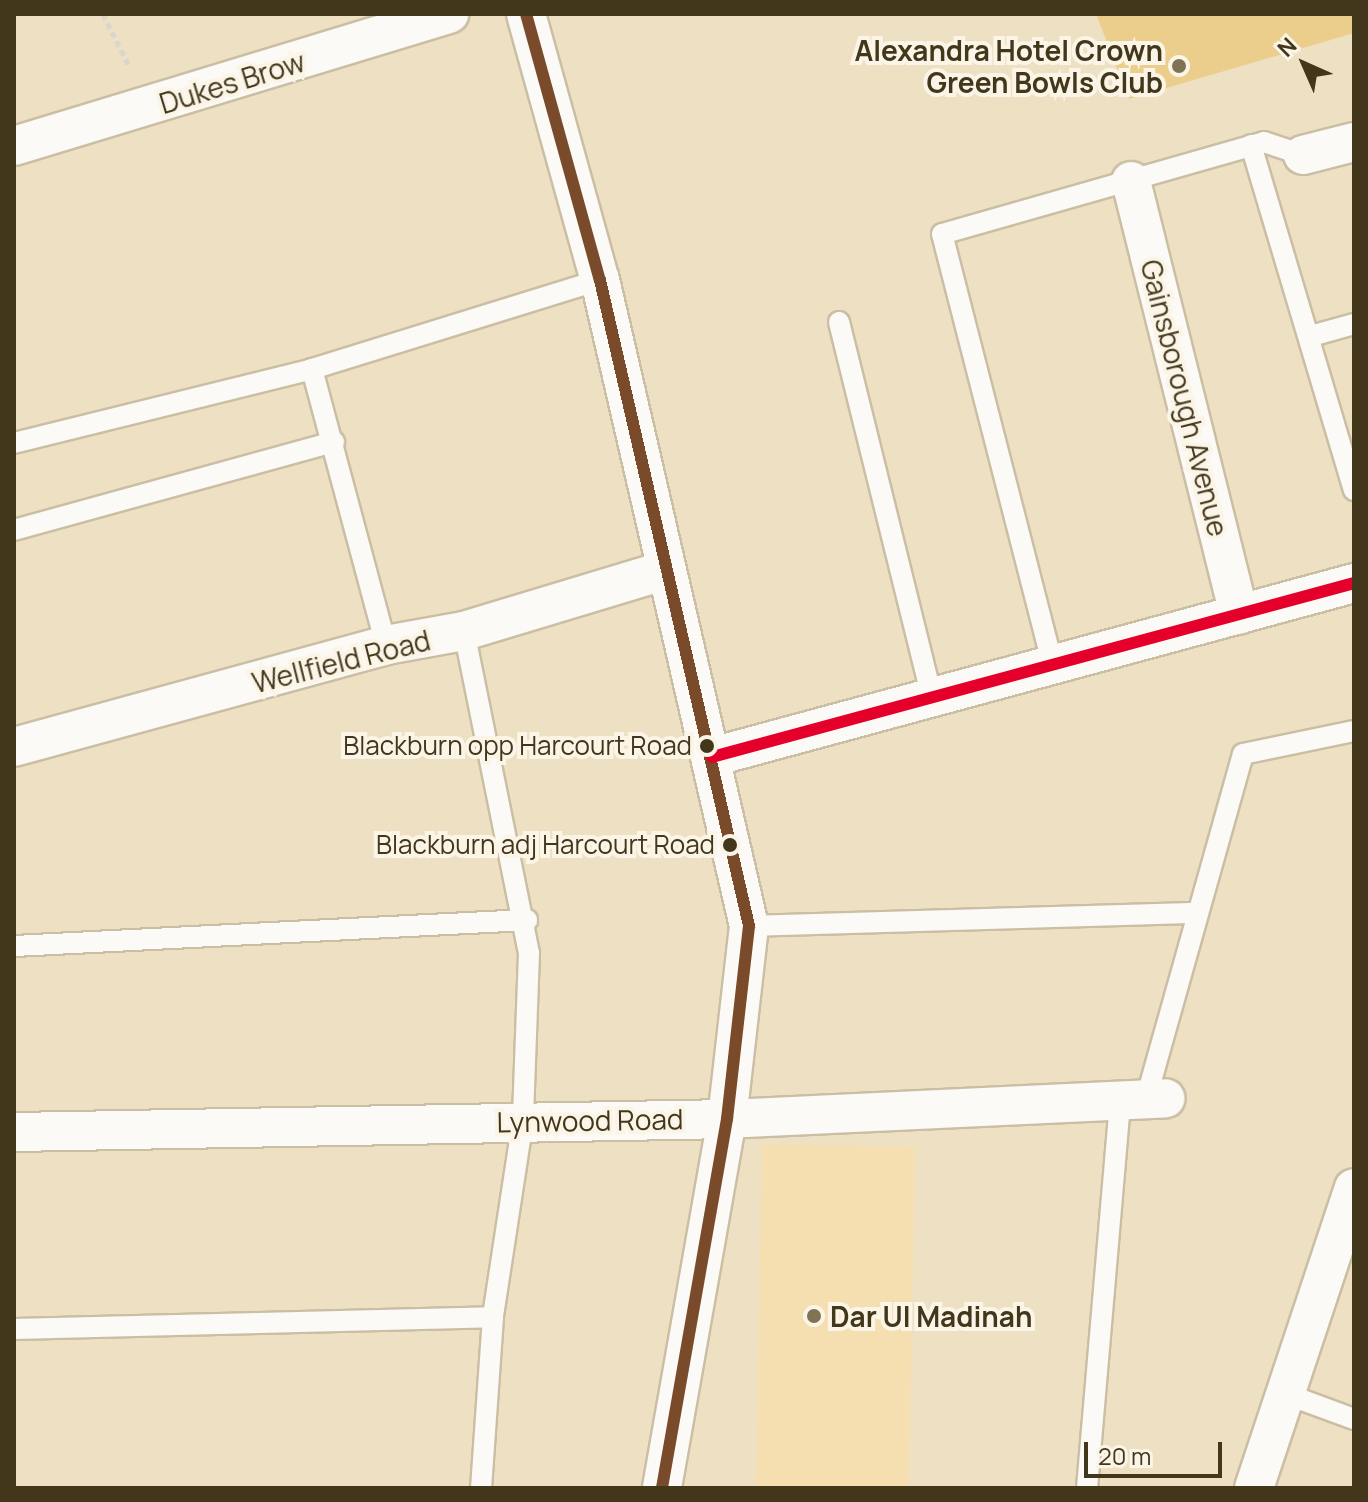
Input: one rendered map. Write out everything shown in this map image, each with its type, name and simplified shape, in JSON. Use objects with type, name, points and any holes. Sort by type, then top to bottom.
[{"type":"street","name":"Dukes Brow","points":[[14,146],[148,109],[449,14]]},
{"type":"street","points":[[526,14],[600,280],[749,926],[727,1119],[662,1488]]},
{"type":"street","points":[[1303,155],[1354,142]]},
{"type":"street","name":"Gainsborough Avenue","points":[[1131,181],[1239,615]]},
{"type":"street","name":"Wellfield Road","points":[[14,747],[386,645],[464,631],[666,570]]},
{"type":"street","points":[[712,757],[1354,583]]},
{"type":"street","name":"Lynwood Road","points":[[14,1132],[523,1120],[727,1119],[1144,1099]]},
{"type":"street","points":[[1254,1488],[1354,1188]]},
{"type":"lane","points":[[1251,145],[1311,336],[1354,490]]},
{"type":"lane","points":[[1053,666],[942,234],[1251,145],[1303,155]]},
{"type":"lane","points":[[14,443],[312,369],[600,280]]},
{"type":"lane","points":[[839,322],[932,698]]},
{"type":"lane","points":[[1311,336],[1354,324]]},
{"type":"lane","points":[[312,369],[386,645]]},
{"type":"lane","points":[[14,530],[334,442]]},
{"type":"lane","points":[[464,631],[527,920],[523,1120],[493,1317],[481,1488]]},
{"type":"lane","points":[[1087,1488],[1144,1099],[1243,754],[1354,731]]},
{"type":"lane","points":[[749,926],[1198,913]]},
{"type":"lane","points":[[14,946],[527,920]]},
{"type":"lane","points":[[14,1329],[493,1317]]},
{"type":"lane","points":[[1286,1394],[1354,1419]]},
{"type":"path","points":[[103,14],[148,109]]},
{"type":"shaded area","name":"Alexandra Hotel Crown Green Bowls Club","points":[[1096,14],[1354,14],[1354,33],[1129,99]]},
{"type":"shaded area","name":"Dar Ul Madinah","points":[[762,1144],[915,1147],[909,1488],[756,1488]]},
{"type":"transit line","points":[[526,14],[600,280],[749,926],[727,1119],[662,1488]]},
{"type":"transit line","points":[[712,757],[1354,583]]},
{"type":"place","name":"Alexandra Hotel Crown Green Bowls Club","points":[[1179,66]]},
{"type":"place","name":"Blackburn opp Harcourt Road","points":[[707,746]]},
{"type":"place","name":"Blackburn adj Harcourt Road","points":[[730,845]]},
{"type":"place","name":"Dar Ul Madinah","points":[[814,1316]]}]
